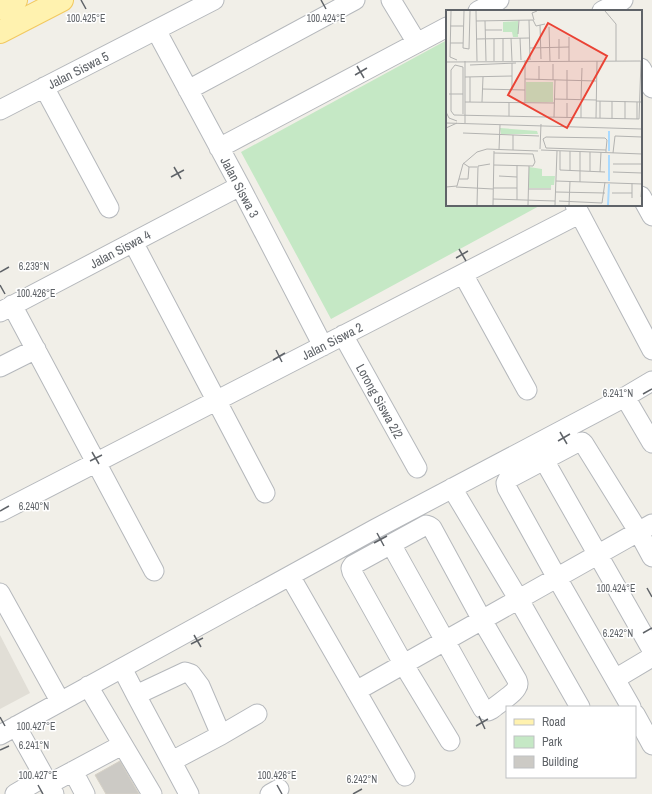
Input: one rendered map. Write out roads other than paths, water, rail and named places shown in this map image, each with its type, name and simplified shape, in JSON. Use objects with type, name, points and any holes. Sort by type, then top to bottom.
[{"type":"main road","points":[[0,8],[16,0]]},
{"type":"main road","points":[[0,32],[62,0]]},
{"type":"street","name":"Jalan Siswa 5","points":[[0,110],[214,0]]},
{"type":"street","points":[[188,90],[355,0]]},
{"type":"street","points":[[392,0],[416,43]]},
{"type":"street","points":[[480,10],[499,0]]},
{"type":"street","points":[[604,10],[623,0]]},
{"type":"street","points":[[219,148],[446,28]]},
{"type":"street","name":"Jalan Siswa 3","points":[[156,30],[240,186],[322,346]]},
{"type":"street","points":[[642,66],[652,60]]},
{"type":"street","points":[[642,69],[652,88]]},
{"type":"street","points":[[44,87],[109,208]]},
{"type":"street","name":"Jalan Siswa 4","points":[[6,309],[240,186]]},
{"type":"street","points":[[642,198],[652,216]]},
{"type":"street","points":[[577,210],[652,350]]},
{"type":"street","name":"Jalan Siswa 2","points":[[0,512],[463,274],[577,210]]},
{"type":"street","points":[[133,242],[266,493]]},
{"type":"street","points":[[463,274],[527,390]]},
{"type":"street","points":[[6,309],[36,349],[154,571]]},
{"type":"street","name":"Lorong Siswa 2/2","points":[[343,335],[417,468]]},
{"type":"street","points":[[0,367],[36,349]]},
{"type":"street","points":[[49,785],[8,730],[452,488],[652,382]]},
{"type":"street","points":[[625,397],[652,443]]},
{"type":"street","points":[[630,706],[507,488],[506,483],[508,479],[576,443],[582,442],[645,527],[652,557]]},
{"type":"street","points":[[544,460],[652,650]]},
{"type":"street","points":[[452,488],[519,600],[579,706]]},
{"type":"street","points":[[391,544],[483,709],[488,711],[492,709],[513,692],[517,688],[517,680],[482,620],[432,528],[426,525],[391,544],[354,565],[351,568],[352,572],[404,665],[450,741]]},
{"type":"street","points":[[356,692],[645,527]]},
{"type":"street","points":[[290,576],[405,776]]},
{"type":"street","points":[[0,593],[6,617],[60,701]]},
{"type":"street","points":[[615,679],[652,657]]},
{"type":"street","points":[[122,668],[189,794]]},
{"type":"street","points":[[136,695],[185,672],[191,674],[200,686],[221,735]]},
{"type":"street","points":[[88,686],[152,794]]},
{"type":"street","points":[[172,761],[257,714]]},
{"type":"street","points":[[636,716],[652,745]]},
{"type":"street","points":[[15,794],[49,785],[122,745]]},
{"type":"street","points":[[73,771],[86,794]]}]
